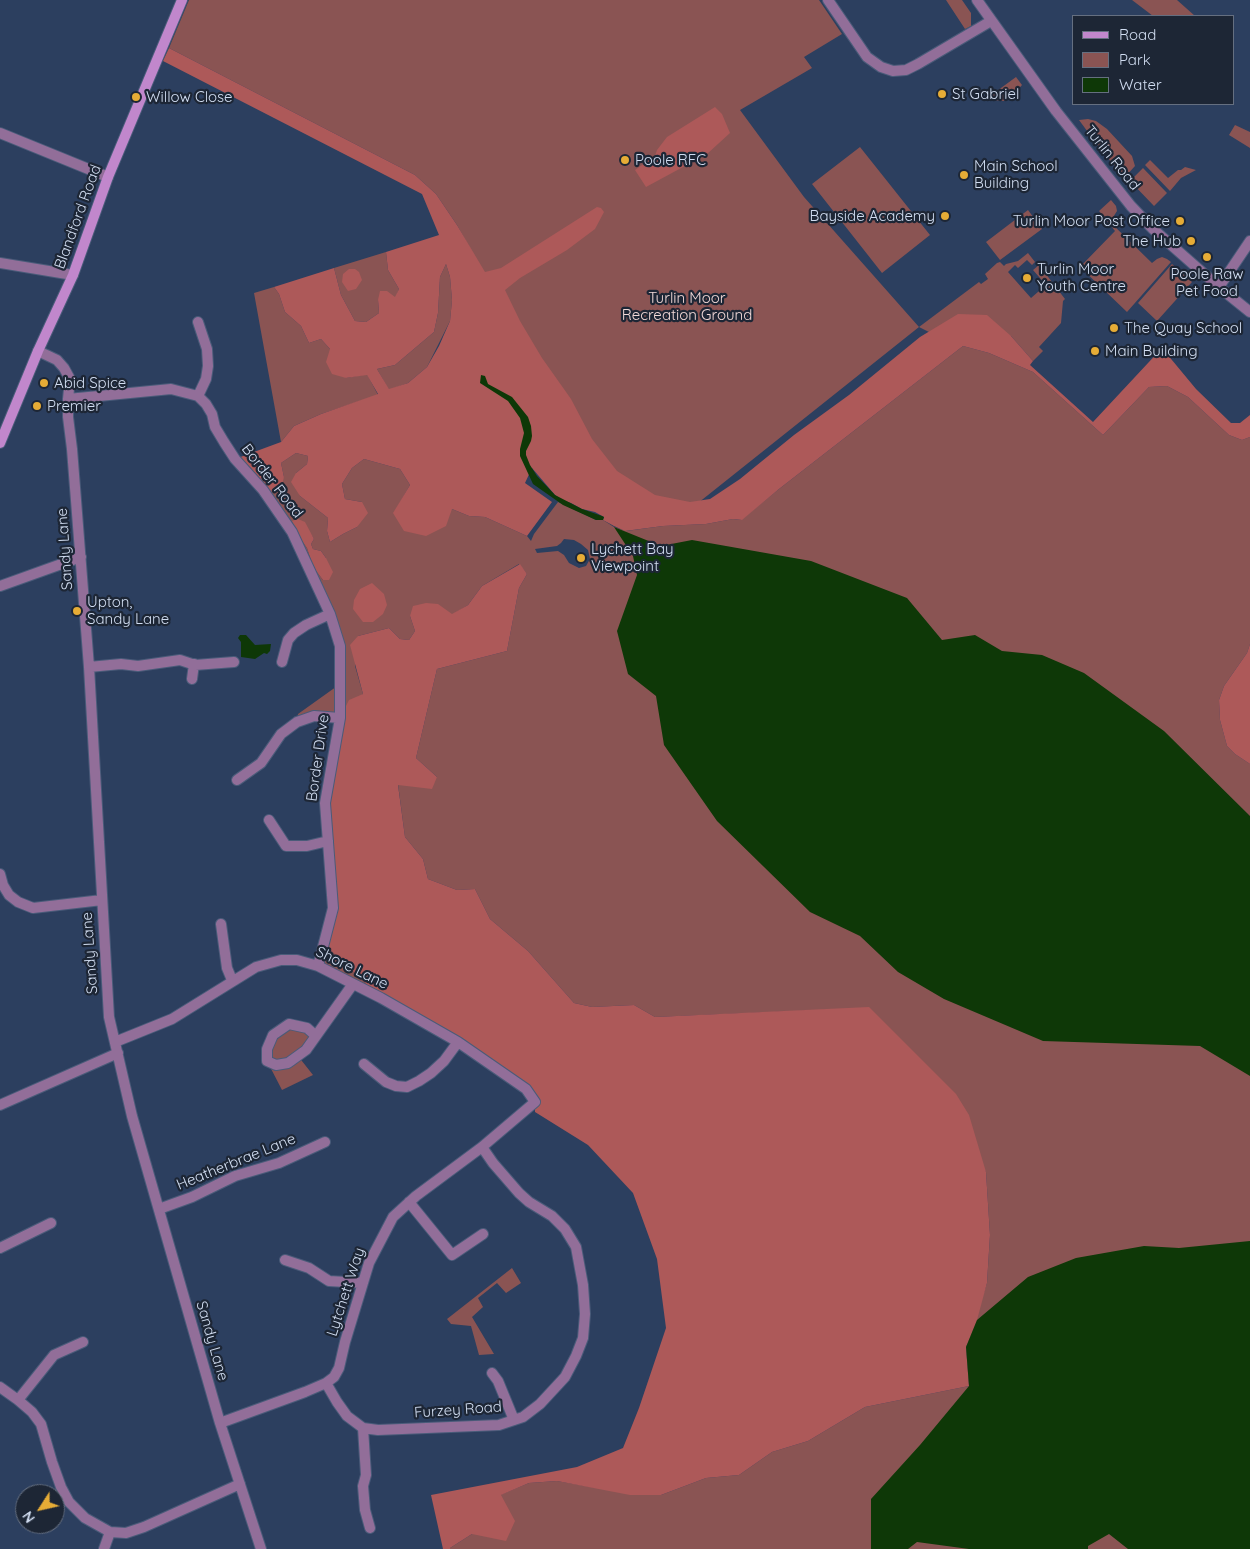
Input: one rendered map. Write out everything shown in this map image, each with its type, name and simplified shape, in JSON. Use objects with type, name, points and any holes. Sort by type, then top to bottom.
[{"type":"main road","name":"Blandford Road","points":[[0,443],[38,351],[73,275],[108,176],[182,0]]},
{"type":"street","points":[[828,0],[867,57],[881,68],[893,71],[906,70],[918,64],[991,21]]},
{"type":"street","name":"Turlin Road","points":[[977,0],[1056,111],[1131,206],[1153,229],[1250,312]]},
{"type":"street","points":[[0,133],[108,176]]},
{"type":"street","points":[[1219,287],[1250,241]]},
{"type":"street","points":[[0,263],[73,275]]},
{"type":"street","points":[[68,399],[171,388],[198,396],[206,379],[208,366],[207,349],[198,322]]},
{"type":"street","name":"Sandy Lane","points":[[38,351],[57,360],[70,379],[68,399],[89,667],[110,1017],[132,1116],[220,1423],[261,1549]]},
{"type":"street","name":"Border Road","points":[[198,396],[212,414],[215,427],[235,459],[263,490],[292,532],[330,614]]},
{"type":"street","points":[[0,586],[81,557]]},
{"type":"street","points":[[282,662],[288,640],[306,625],[330,614]]},
{"type":"street","name":"Border Drive","points":[[318,966],[333,908],[325,802],[340,718],[340,646],[330,614]]},
{"type":"street","points":[[89,667],[121,664],[138,666],[180,660],[194,664],[234,662]]},
{"type":"street","points":[[192,679],[194,664]]},
{"type":"street","points":[[237,780],[261,762],[281,734],[296,722],[314,716],[340,718]]},
{"type":"street","points":[[269,820],[286,846],[307,846],[328,841]]},
{"type":"street","points":[[0,874],[3,885],[9,895],[18,902],[33,908],[102,900]]},
{"type":"street","points":[[221,924],[227,968],[232,980]]},
{"type":"street","name":"Shore Lane","points":[[115,1042],[172,1018],[256,967],[281,960],[297,960],[318,966],[381,998],[458,1042],[526,1089],[535,1102]]},
{"type":"street","points":[[316,1036],[307,1028],[289,1024],[273,1036],[266,1049],[267,1061],[276,1065],[288,1062],[306,1050],[316,1036],[353,984]]},
{"type":"street","points":[[364,1064],[386,1082],[396,1086],[407,1087],[431,1073],[444,1061],[458,1042]]},
{"type":"street","points":[[0,1105],[118,1053]]},
{"type":"street","name":"Lytchett Way","points":[[326,1383],[334,1378],[339,1368],[369,1263],[393,1217],[409,1202],[482,1146],[535,1102]]},
{"type":"street","name":"Heatherbrae Lane","points":[[159,1209],[192,1197],[235,1176],[279,1163],[325,1142]]},
{"type":"street","name":"Furzey Road","points":[[363,1428],[378,1430],[499,1425],[523,1417],[540,1404],[564,1377],[576,1356],[583,1338],[585,1314],[583,1285],[576,1247],[565,1229],[552,1216],[518,1193],[493,1163],[482,1146]]},
{"type":"street","points":[[409,1202],[452,1256],[483,1234]]},
{"type":"street","points":[[0,1248],[51,1223]]},
{"type":"street","points":[[286,1260],[309,1268],[329,1281],[363,1283]]},
{"type":"street","points":[[18,1400],[54,1354],[83,1342]]},
{"type":"street","points":[[492,1373],[498,1381],[514,1420]]},
{"type":"street","points":[[220,1423],[326,1383],[346,1416],[363,1428],[366,1475],[363,1486],[365,1510],[370,1528]]},
{"type":"street","points":[[0,1387],[32,1412],[41,1424],[52,1462],[69,1502],[85,1518],[110,1532],[126,1533],[144,1527],[240,1484]]},
{"type":"street","points":[[104,1549],[110,1532]]},
{"type":"green space","name":"Turlin Moor Recreation Ground","points":[[189,0],[819,0],[842,34],[804,57],[812,68],[740,110],[804,197],[919,327],[693,507],[659,509],[591,464],[457,225],[436,194],[415,175],[169,48]]},
{"type":"green space","points":[[946,0],[962,0],[971,13],[971,26],[965,29]]},
{"type":"green space","points":[[1132,0],[1177,0],[1194,15],[1152,15]]},
{"type":"green space","points":[[1016,77],[1022,85],[1011,97],[1004,101],[993,100],[990,96]]},
{"type":"green space","points":[[1088,119],[1096,121],[1107,129],[1132,156],[1135,166],[1125,177],[1104,154],[1079,120]]},
{"type":"green space","points":[[1235,125],[1250,132],[1250,148],[1229,135]]},
{"type":"green space","points":[[860,147],[930,235],[882,273],[812,184]]},
{"type":"green space","points":[[1150,160],[1168,178],[1185,167],[1196,170],[1181,178],[1170,191],[1145,165]]},
{"type":"green space","points":[[1143,168],[1167,193],[1154,206],[1130,181]]},
{"type":"green space","points":[[1111,200],[1116,206],[1117,211],[1110,222],[1152,263],[1162,257],[1171,262],[1127,312],[1080,267],[1115,231],[1099,211]]},
{"type":"green space","points":[[1028,210],[1042,229],[1000,260],[986,242]]},
{"type":"green space","points":[[386,252],[388,270],[399,289],[396,297],[378,300],[379,313],[366,322],[355,321],[341,295],[334,268]]},
{"type":"green space","points":[[1028,253],[1035,262],[1032,265],[1027,260],[1018,268],[1015,265],[1008,272],[1031,298],[1046,285],[1033,270],[1039,265],[1065,299],[1063,301],[1061,323],[1039,347],[1043,351],[1033,361],[1011,336],[929,332],[919,327],[979,282],[981,284],[988,279],[985,274],[997,263],[1000,262],[1004,266],[1018,261]]},
{"type":"green space","points":[[446,264],[450,277],[452,300],[450,321],[427,367],[408,383],[389,390],[377,369],[395,365],[434,332],[438,313],[440,277]]},
{"type":"green space","points":[[1172,264],[1192,282],[1157,321],[1138,303]]},
{"type":"green space","points":[[274,287],[279,294],[285,312],[301,326],[309,343],[321,339],[330,349],[346,378],[367,374],[378,395],[321,414],[294,426],[281,442],[254,293]]},
{"type":"green space","points":[[963,346],[989,353],[1033,372],[1103,435],[1149,387],[1167,386],[1188,397],[1229,435],[1242,440],[1250,437],[1250,644],[1247,653],[1224,686],[1219,700],[1220,720],[1227,746],[1250,764],[1250,1549],[450,1549],[472,1534],[514,1521],[500,1495],[529,1483],[557,1481],[661,1495],[706,1478],[739,1475],[772,1452],[808,1441],[865,1407],[969,1386],[966,1347],[987,1283],[990,1235],[986,1172],[869,1008],[655,1017],[634,1005],[592,1007],[574,1003],[528,951],[490,919],[475,889],[457,890],[428,879],[423,859],[405,837],[398,784],[437,777],[416,758],[437,669],[507,651],[519,588],[527,574],[519,564],[482,586],[468,605],[452,615],[410,616],[415,631],[409,640],[400,639],[389,628],[358,636],[355,666],[363,694],[340,718],[297,722],[298,714],[340,684],[340,646],[319,592],[267,495],[284,477],[281,463],[296,453],[308,456],[307,464],[296,473],[300,496],[328,518],[327,531],[330,542],[357,527],[362,502],[345,499],[342,484],[352,468],[364,459],[400,469],[410,485],[394,513],[452,509],[469,516],[485,517],[527,536],[531,541],[534,534],[558,502],[596,520],[603,520],[614,527],[626,531],[663,526],[706,524],[733,519],[741,520]],"holes":[[[292,521],[310,533],[314,539],[311,544],[313,549],[321,551],[326,558],[323,580],[313,567],[307,548],[294,530]],[[564,539],[574,540],[588,550],[590,559],[586,566],[579,568],[569,563],[564,555],[558,551],[537,553],[535,549],[557,546]]]},
{"type":"green space","points":[[324,944],[381,998],[318,966]]},
{"type":"green space","points":[[289,1024],[316,1036],[298,1056],[313,1075],[282,1090],[267,1061],[273,1036]]},
{"type":"green space","points":[[512,1268],[521,1283],[506,1293],[497,1283],[478,1298],[483,1307],[472,1317],[494,1354],[479,1355],[471,1326],[451,1324],[447,1319]]},
{"type":"shaded area","points":[[169,48],[415,175],[436,194],[485,272],[501,268],[597,207],[601,208],[604,212],[595,229],[567,250],[520,278],[505,290],[520,321],[542,358],[571,399],[592,439],[617,471],[655,495],[690,502],[710,499],[740,479],[794,435],[849,395],[920,337],[958,314],[987,315],[1011,336],[1033,361],[1030,365],[1093,422],[1162,348],[1196,389],[1231,423],[1240,423],[1250,415],[1250,437],[1242,440],[1229,435],[1188,397],[1167,386],[1149,387],[1103,435],[1033,372],[989,353],[963,346],[742,520],[733,519],[706,524],[663,526],[625,531],[603,520],[604,517],[595,512],[582,509],[562,500],[555,495],[532,468],[525,483],[552,502],[527,536],[485,517],[469,516],[452,509],[446,526],[426,536],[404,531],[393,513],[410,485],[400,469],[364,459],[352,468],[342,484],[345,499],[362,502],[368,513],[357,527],[330,542],[327,531],[328,518],[300,496],[291,482],[296,473],[307,464],[308,456],[296,453],[281,463],[284,477],[282,485],[267,495],[235,459],[281,442],[294,426],[321,414],[378,394],[367,375],[346,378],[332,374],[326,362],[330,349],[321,339],[309,343],[301,326],[285,312],[279,294],[274,287],[334,268],[341,295],[355,321],[366,322],[379,313],[378,300],[380,291],[387,291],[395,297],[399,289],[388,270],[386,252],[439,235],[422,194],[163,61]],"holes":[[[446,264],[450,277],[452,300],[450,321],[439,346],[427,367],[408,383],[389,389],[377,369],[395,365],[434,332],[438,313],[440,277]]]},
{"type":"shaded area","points":[[715,107],[722,114],[730,133],[707,154],[646,187],[635,170],[655,156],[657,150],[667,137]]},
{"type":"shaded area","points":[[349,269],[355,269],[359,272],[362,280],[356,289],[348,291],[342,282],[343,274]]},
{"type":"shaded area","points":[[298,519],[305,522],[314,539],[311,544],[313,549],[321,551],[326,558],[333,572],[329,580],[323,580],[313,567],[307,548],[294,530],[292,521]]},
{"type":"shaded area","points":[[520,564],[527,574],[519,588],[507,651],[437,669],[416,758],[437,777],[432,789],[398,785],[405,837],[423,859],[428,879],[457,890],[475,889],[490,919],[528,951],[574,1003],[592,1007],[634,1005],[655,1017],[869,1007],[956,1094],[969,1115],[986,1172],[990,1235],[987,1283],[977,1320],[966,1347],[969,1386],[865,1407],[808,1441],[772,1452],[739,1475],[706,1478],[661,1495],[630,1495],[557,1481],[529,1483],[501,1495],[515,1521],[506,1541],[472,1534],[450,1549],[443,1549],[431,1495],[577,1467],[623,1448],[639,1408],[666,1328],[657,1259],[633,1193],[588,1145],[535,1112],[535,1102],[526,1089],[381,998],[324,944],[333,908],[326,822],[340,718],[349,700],[363,694],[350,645],[358,636],[389,628],[400,639],[409,640],[415,631],[410,616],[413,606],[426,603],[438,604],[452,614],[468,605],[482,586]]},
{"type":"shaded area","points":[[372,583],[384,594],[387,605],[383,614],[373,622],[363,622],[353,609],[354,600],[360,589]]},
{"type":"shaded area","points":[[1250,644],[1250,764],[1227,746],[1220,720],[1219,700],[1224,686],[1247,653]]},
{"type":"water","points":[[481,375],[485,376],[488,384],[512,397],[528,417],[532,436],[526,455],[537,476],[555,495],[582,509],[604,517],[603,520],[596,520],[563,505],[533,484],[520,456],[524,433],[520,418],[508,401],[480,383]]},
{"type":"water","points":[[614,527],[661,546],[692,540],[811,561],[907,598],[942,640],[975,635],[1002,651],[1042,655],[1084,673],[1164,731],[1250,816],[1250,1076],[1200,1046],[1043,1041],[944,999],[898,972],[860,936],[810,912],[717,821],[664,745],[656,696],[628,674],[617,631],[637,575],[633,556]]},
{"type":"water","points":[[240,635],[246,635],[255,645],[271,644],[270,651],[255,659],[241,657],[241,642],[238,638]]},
{"type":"water","points":[[1250,1241],[1250,1549],[1128,1549],[1109,1534],[1088,1546],[1088,1549],[969,1549],[917,1542],[908,1549],[871,1549],[871,1499],[920,1445],[969,1386],[966,1347],[977,1320],[1028,1277],[1076,1258],[1144,1246],[1179,1248]]},
{"type":"place","name":"St Gabriel","points":[[942,94]]},
{"type":"place","name":"Willow Close","points":[[136,97]]},
{"type":"place","name":"Poole RFC","points":[[625,160]]},
{"type":"place","name":"Main School Building","points":[[964,175]]},
{"type":"place","name":"Bayside Academy","points":[[945,216]]},
{"type":"place","name":"Turlin Moor Post Office","points":[[1180,221]]},
{"type":"place","name":"The Hub","points":[[1191,241]]},
{"type":"place","name":"Poole Raw Pet Food","points":[[1207,257]]},
{"type":"place","name":"Turlin Moor Youth Centre","points":[[1027,278]]},
{"type":"place","name":"The Quay School","points":[[1114,328]]},
{"type":"place","name":"Main Building","points":[[1095,351]]},
{"type":"place","name":"Abid Spice","points":[[44,383]]},
{"type":"place","name":"Premier","points":[[37,406]]},
{"type":"place","name":"Lychett Bay Viewpoint","points":[[581,558]]},
{"type":"place","name":"Upton, Sandy Lane","points":[[77,611]]}]
